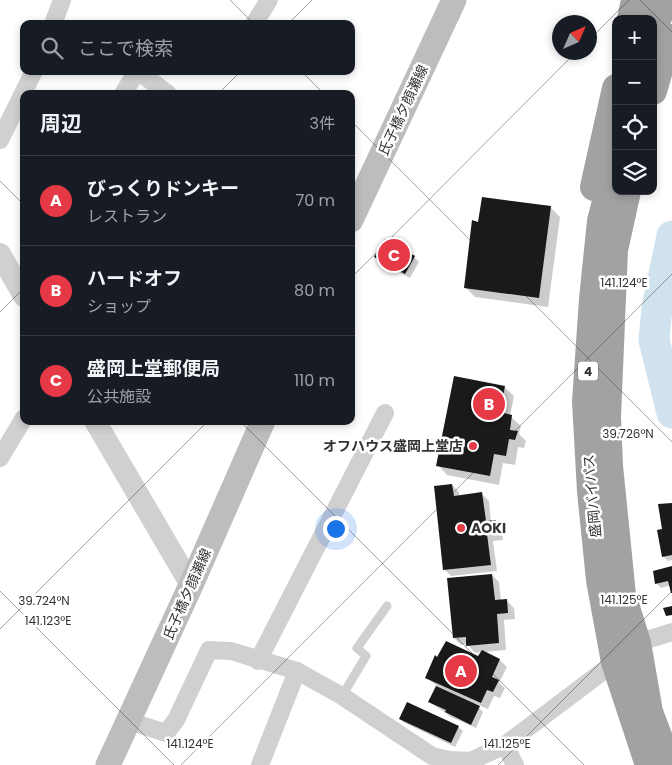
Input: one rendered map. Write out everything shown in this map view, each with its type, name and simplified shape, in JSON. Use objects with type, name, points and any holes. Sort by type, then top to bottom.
[{"type":"highway","points":[[632,15],[635,0]]},
{"type":"highway","points":[[657,20],[664,0]]},
{"type":"highway","points":[[657,77],[672,38]]},
{"type":"highway","points":[[600,580],[571,416],[582,242],[612,105]]},
{"type":"highway","name":"盛岡バイパス","points":[[612,178],[601,221],[586,402],[591,491],[600,580],[615,662],[649,765]]},
{"type":"highway","name":"盛岡バイパス","points":[[627,195],[614,250],[607,417],[609,466],[622,594],[637,643],[649,712],[669,765]]},
{"type":"main road","name":"氏子橋夕顔瀬線","points":[[355,211],[454,0]]},
{"type":"main road","name":"氏子橋夕顔瀬線","points":[[108,765],[191,585],[261,425]]},
{"type":"street","points":[[54,20],[62,0]]},
{"type":"street","points":[[256,20],[269,0]]},
{"type":"street","points":[[25,90],[32,75]]},
{"type":"street","points":[[125,90],[135,75]]},
{"type":"street","points":[[142,75],[163,90]]},
{"type":"street","points":[[0,140],[20,99]]},
{"type":"street","points":[[0,254],[20,289]]},
{"type":"street","points":[[258,661],[384,412]]},
{"type":"street","points":[[0,458],[20,425]]},
{"type":"street","points":[[97,425],[191,585]]},
{"type":"street","points":[[129,721],[166,733],[176,720],[208,650],[231,652],[297,671],[342,696],[432,756],[450,760],[470,761],[505,745],[615,662],[637,643],[672,632]]},
{"type":"street","points":[[260,765],[297,671]]},
{"type":"street","points":[[505,745],[515,765]]},
{"type":"lane","points":[[342,696],[366,656],[358,648],[387,606]]},
{"type":"building","points":[[482,197],[551,206],[539,298],[464,288],[472,220],[478,222]]},
{"type":"building","points":[[385,239],[415,256],[405,274],[374,257]]},
{"type":"building","points":[[454,376],[505,386],[500,412],[512,415],[510,430],[518,431],[515,440],[509,439],[506,456],[494,454],[490,476],[436,466]]},
{"type":"building","points":[[452,484],[454,496],[482,492],[486,521],[496,520],[497,533],[487,534],[491,565],[443,570],[434,486]]},
{"type":"building","points":[[672,503],[672,555],[662,557],[657,530],[662,529],[658,504]]},
{"type":"building","points":[[672,566],[671,593],[668,581],[655,584],[653,571]]},
{"type":"building","points":[[492,574],[495,600],[507,599],[508,613],[497,614],[499,643],[466,646],[466,637],[453,638],[447,578]]},
{"type":"building","points":[[672,606],[672,615],[666,616],[663,608]]},
{"type":"building","points":[[446,641],[478,656],[482,650],[500,659],[492,677],[499,680],[493,692],[487,690],[481,703],[425,678],[435,655],[437,657]]},
{"type":"building","points":[[436,686],[480,706],[471,725],[428,702]]},
{"type":"building","points":[[407,702],[459,726],[451,743],[399,719]]},
{"type":"waterway","points":[[672,236],[657,308],[654,340],[672,413]]},
{"type":"place","name":"盛岡上堂郵便局","points":[[394,255]]},
{"type":"place","name":"ハードオフ","points":[[489,404]]},
{"type":"place","name":"オフハウス盛岡上堂店","points":[[473,446]]},
{"type":"place","name":"AOKI","points":[[461,528]]},
{"type":"place","name":"びっくりドンキー","points":[[461,671]]}]
